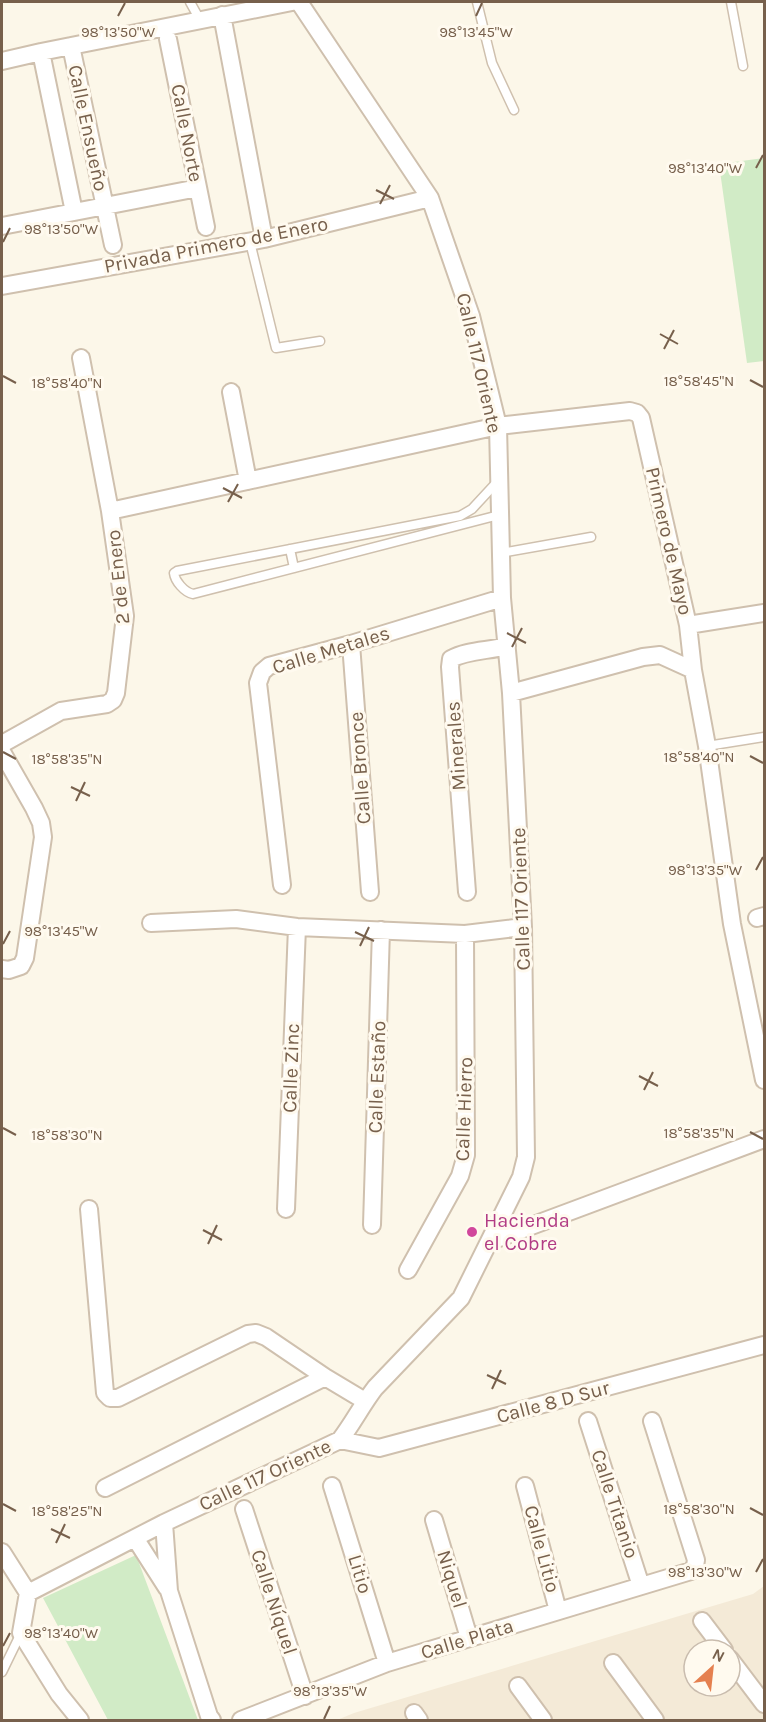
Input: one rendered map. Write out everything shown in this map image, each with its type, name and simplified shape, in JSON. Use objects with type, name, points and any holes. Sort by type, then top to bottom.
[{"type":"street","points":[[2,61],[292,2]]},
{"type":"street","name":"Calle 117 Oriente","points":[[28,1593],[164,1523],[340,1440],[375,1388],[461,1298],[521,1177],[526,1156],[523,927],[511,693],[502,598],[498,426],[471,316],[430,198],[299,2]]},
{"type":"street","points":[[222,15],[257,240]]},
{"type":"street","name":"Calle Norte","points":[[168,39],[206,227]]},
{"type":"street","name":"Calle Ensueño","points":[[71,46],[113,245]]},
{"type":"street","name":"Calle Ensueño","points":[[40,52],[74,212]]},
{"type":"street","points":[[2,226],[198,188]]},
{"type":"street","name":"Privada Primero de Enero","points":[[2,286],[257,240],[430,198]]},
{"type":"street","points":[[81,358],[110,511],[498,426]]},
{"type":"street","points":[[231,392],[248,481]]},
{"type":"street","name":"Primero de Mayo","points":[[498,426],[630,411],[638,413],[641,418],[688,625],[732,924],[763,1069]]},
{"type":"street","name":"2 de Enero","points":[[2,744],[61,711],[107,704],[113,700],[116,693],[126,616],[110,511]]},
{"type":"street","name":"Calle Metales","points":[[282,885],[258,683],[262,672],[269,666],[351,644],[502,598]]},
{"type":"street","points":[[688,625],[765,613]]},
{"type":"street","name":"Calle Bronce","points":[[351,644],[370,892]]},
{"type":"street","name":"Minerales","points":[[467,892],[451,659],[459,655],[507,646]]},
{"type":"street","points":[[511,693],[643,657],[660,655],[693,670]]},
{"type":"street","points":[[2,752],[34,808],[41,823],[43,837],[25,958],[21,966],[9,970],[2,969]]},
{"type":"street","points":[[152,923],[236,919],[297,927],[465,934],[523,927]]},
{"type":"street","name":"Calle Zinc","points":[[286,1209],[297,927]]},
{"type":"street","name":"Calle Estaño","points":[[372,1225],[381,930]]},
{"type":"street","name":"Calle Hierro","points":[[408,1270],[460,1176],[466,1155],[465,934]]},
{"type":"street","points":[[491,1241],[765,1139]]},
{"type":"street","points":[[89,1209],[105,1393],[110,1398],[118,1398],[248,1334],[256,1333],[266,1337],[365,1401]]},
{"type":"street","name":"Calle 8 D Sur","points":[[340,1440],[379,1448],[765,1345]]},
{"type":"street","points":[[105,1488],[325,1377]]},
{"type":"street","name":"Calle Titanio","points":[[588,1421],[641,1586]]},
{"type":"street","name":"Calle Plata","points":[[241,1720],[387,1663],[691,1571],[696,1560],[652,1421]]},
{"type":"street","name":"Litio","points":[[332,1486],[387,1663]]},
{"type":"street","name":"Calle Litio","points":[[525,1486],[558,1611]]},
{"type":"street","name":"Calle Níquel","points":[[243,1509],[304,1696]]},
{"type":"street","name":"Niquel","points":[[434,1520],[469,1638]]},
{"type":"street","points":[[164,1523],[168,1591]]},
{"type":"street","points":[[135,1538],[168,1591],[208,1716],[212,1720]]},
{"type":"street","points":[[4,1561],[28,1593],[21,1633],[59,1694],[80,1720]]},
{"type":"street","points":[[702,1621],[715,1638]]},
{"type":"street","points":[[612,1663],[655,1720]]},
{"type":"street","points":[[742,1674],[765,1704]]},
{"type":"street","points":[[518,1686],[543,1720]]},
{"type":"lane","points":[[190,2],[200,20]]},
{"type":"lane","points":[[477,2],[492,63],[514,110]]},
{"type":"lane","points":[[731,2],[743,66]]},
{"type":"lane","points":[[257,240],[276,348],[320,341]]},
{"type":"lane","points":[[498,480],[466,513],[177,571],[174,576],[186,591],[193,594],[499,515]]},
{"type":"lane","points":[[386,530],[388,544]]},
{"type":"lane","points":[[501,553],[591,537]]},
{"type":"lane","points":[[290,549],[294,568]]},
{"type":"lane","points":[[706,746],[765,737]]},
{"type":"lane","points":[[2,1672],[21,1633]]},
{"type":"shaded area","points":[[764,1586],[764,1720],[337,1720],[753,1594]]},
{"type":"green space","points":[[764,158],[764,361],[747,363],[719,164]]},
{"type":"green space","points":[[136,1555],[198,1720],[108,1720],[43,1598]]},
{"type":"place","name":"Hacienda el Cobre","points":[[472,1232]]}]
